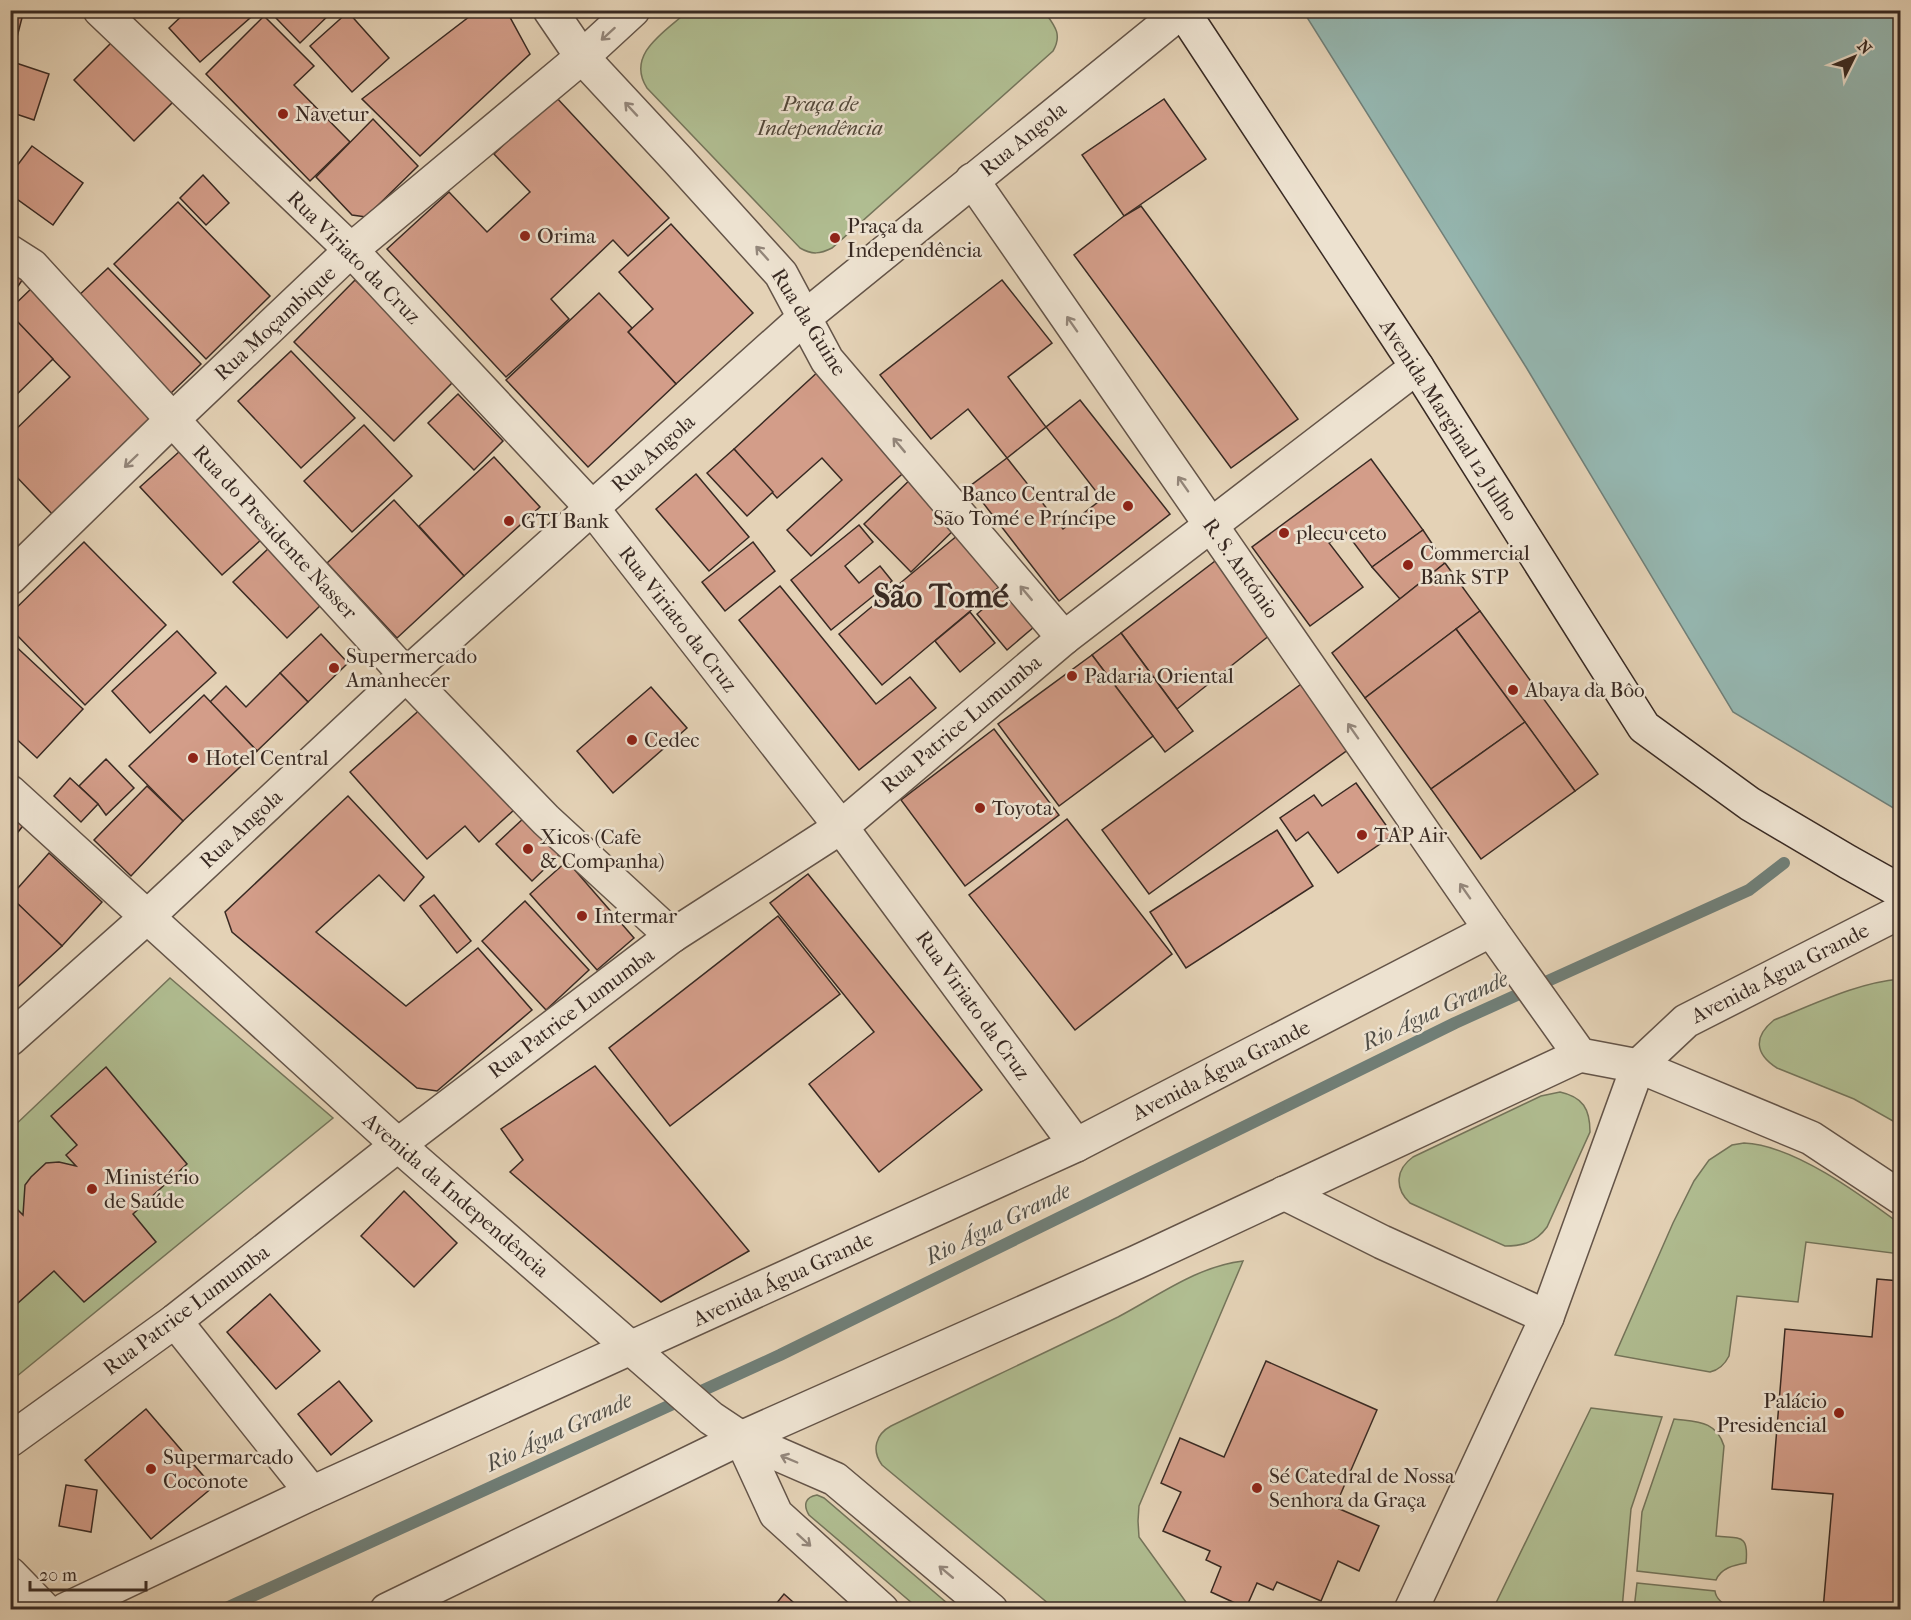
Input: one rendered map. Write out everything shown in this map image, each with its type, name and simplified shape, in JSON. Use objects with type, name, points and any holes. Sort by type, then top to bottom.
[{"type":"street","name":"Rua Viriato da Cruz","points":[[100,10],[351,250],[592,508],[841,827],[1076,1146]]},
{"type":"street","name":"Rua da Guine","points":[[550,10],[582,57],[781,274],[827,360],[1064,638]]},
{"type":"street","name":"Rua Moçambique","points":[[10,578],[351,250],[582,57],[633,10]]},
{"type":"street","name":"Rua Angola","points":[[10,1039],[147,917],[406,675],[805,317],[1182,10]]},
{"type":"street","name":"Avenida Marginal 12 Julho","points":[[1182,10],[1417,367],[1644,727],[1750,804],[1900,891]]},
{"type":"street","name":"R. S. António","points":[[972,180],[1580,1055]]},
{"type":"street","name":"Rua do Presidente Nasser","points":[[10,252],[32,266],[406,675],[546,820],[672,936]]},
{"type":"street","name":"Rua Patrice Lumumba","points":[[10,1440],[175,1321],[398,1145],[672,936],[841,827],[1064,638],[1417,367]]},
{"type":"street","name":"Avenida da Independência","points":[[10,792],[398,1145],[711,1418],[741,1438],[835,1479],[991,1610]]},
{"type":"street","name":"Avenida Água Grande","points":[[1638,1066],[1686,1021],[1900,912]]},
{"type":"street","name":"Avenida Água Grande","points":[[65,1610],[312,1494],[1076,1146],[1491,930]]},
{"type":"street","points":[[387,1610],[741,1438],[1137,1262],[1580,1055],[1638,1066],[1811,1138],[1900,1197]]},
{"type":"street","points":[[1411,1610],[1547,1317],[1638,1066]]},
{"type":"street","points":[[1284,1193],[1382,1242],[1547,1317]]},
{"type":"street","points":[[175,1321],[312,1494]]},
{"type":"street","points":[[741,1438],[776,1514],[882,1610]]},
{"type":"street","points":[[10,1574],[45,1610]]},
{"type":"green space","name":"Praça de Independência","points":[[688,11],[1044,11],[1056,30],[1057,40],[1053,51],[832,248],[812,253],[800,248],[647,88],[642,76],[641,64],[645,54],[660,35]]},
{"type":"green space","points":[[170,978],[333,1118],[11,1381],[11,1129]]},
{"type":"green space","points":[[1900,979],[1900,1125],[1854,1099],[1777,1068],[1764,1057],[1759,1045],[1760,1039],[1767,1026],[1774,1020],[1852,990]]},
{"type":"green space","points":[[1560,1092],[1574,1097],[1584,1105],[1589,1117],[1590,1132],[1547,1227],[1534,1240],[1505,1246],[1410,1203],[1401,1191],[1400,1173],[1413,1157],[1541,1096]]},
{"type":"green space","points":[[1744,1143],[1784,1152],[1826,1173],[1866,1199],[1900,1224],[1900,1254],[1806,1242],[1798,1302],[1737,1296],[1729,1356],[1726,1362],[1713,1371],[1615,1355],[1694,1181],[1709,1160],[1732,1145]]},
{"type":"green space","points":[[1243,1261],[1139,1506],[1139,1537],[1191,1609],[1055,1609],[882,1465],[877,1454],[877,1443],[882,1433],[891,1426],[1118,1317],[1194,1275]]},
{"type":"green space","points":[[1591,1408],[1662,1417],[1631,1509],[1622,1609],[1493,1609]]},
{"type":"green space","points":[[1674,1419],[1697,1422],[1710,1427],[1716,1431],[1724,1446],[1716,1536],[1741,1539],[1747,1553],[1746,1563],[1725,1570],[1716,1580],[1637,1571],[1642,1512]]},
{"type":"green space","points":[[817,1495],[824,1498],[954,1609],[919,1609],[809,1515],[806,1502]]},
{"type":"green space","points":[[1637,1583],[1715,1591],[1721,1602],[1733,1609],[1634,1609]]},
{"type":"water","points":[[1303,11],[1900,11],[1900,812],[1733,712],[1526,367]]},
{"type":"building","points":[[10,10],[24,10],[16,41],[10,39]]},
{"type":"building","points":[[188,10],[259,10],[200,62],[169,28]]},
{"type":"building","points":[[283,10],[334,10],[300,43],[276,18]]},
{"type":"building","points":[[478,10],[506,10],[530,54],[420,156],[362,99]]},
{"type":"building","points":[[348,12],[389,58],[352,92],[310,46]]},
{"type":"building","name":"Navetur","points":[[264,16],[314,66],[294,85],[350,142],[310,181],[206,74]]},
{"type":"building","points":[[112,42],[173,102],[134,141],[74,80]]},
{"type":"building","points":[[10,61],[49,74],[34,120],[10,112]]},
{"type":"building","name":"Orima","points":[[555,96],[669,218],[628,256],[613,240],[551,299],[569,319],[506,377],[387,249],[449,192],[487,232],[530,192],[494,154]]},
{"type":"building","points":[[1164,99],[1206,159],[1124,216],[1082,155]]},
{"type":"building","points":[[373,119],[418,166],[366,217],[352,215],[316,177]]},
{"type":"building","points":[[32,146],[83,183],[53,225],[10,194],[10,175]]},
{"type":"building","points":[[203,175],[229,203],[206,225],[180,198]]},
{"type":"building","points":[[178,202],[270,296],[206,359],[114,264]]},
{"type":"building","points":[[1141,206],[1298,419],[1231,468],[1074,255],[1124,216]]},
{"type":"building","points":[[671,224],[753,313],[676,384],[628,332],[653,309],[619,272]]},
{"type":"building","points":[[10,262],[27,273],[10,298]]},
{"type":"building","points":[[108,268],[201,364],[169,395],[76,298]]},
{"type":"building","points":[[355,280],[456,379],[394,441],[294,342]]},
{"type":"building","points":[[1002,280],[1052,343],[1008,377],[1046,427],[1007,458],[968,409],[931,439],[880,375]]},
{"type":"building","points":[[34,286],[162,418],[57,519],[10,470],[10,435],[70,377],[10,315],[10,309]]},
{"type":"building","points":[[599,293],[632,328],[628,332],[676,384],[588,467],[506,380]]},
{"type":"building","points":[[17,321],[53,359],[10,401],[10,328]]},
{"type":"building","points":[[291,351],[355,418],[301,468],[238,401]]},
{"type":"building","points":[[821,369],[910,467],[811,556],[787,530],[842,480],[822,458],[777,498],[734,449]]},
{"type":"building","points":[[458,394],[503,441],[474,470],[428,423]]},
{"type":"building","name":"Banco Central de São Tomé e Príncipe","points":[[1080,400],[1170,514],[1059,601],[970,486],[1007,458],[1063,529],[1102,499],[1046,427]]},
{"type":"building","points":[[364,425],[412,476],[352,532],[304,481]]},
{"type":"building","points":[[734,449],[773,492],[747,516],[707,473]]},
{"type":"building","points":[[180,451],[262,539],[222,575],[140,487]]},
{"type":"building","points":[[494,457],[540,507],[464,576],[419,526]]},
{"type":"building","points":[[1371,459],[1423,530],[1372,567],[1345,531],[1329,543],[1363,587],[1310,626],[1252,547]]},
{"type":"building","points":[[696,474],[749,537],[709,571],[656,509]]},
{"type":"building","points":[[916,474],[962,522],[911,572],[864,524]]},
{"type":"building","points":[[394,500],[464,576],[397,638],[327,563]]},
{"type":"building","points":[[859,525],[873,542],[845,566],[859,583],[880,566],[892,581],[831,630],[791,580]]},
{"type":"building","points":[[964,530],[1006,581],[882,685],[839,634]]},
{"type":"building","name":"Commercial Bank STP","points":[[1423,530],[1445,563],[1400,599],[1372,567]]},
{"type":"building","points":[[84,542],[166,625],[85,705],[10,628],[10,614]]},
{"type":"building","points":[[753,542],[775,571],[725,611],[702,582]]},
{"type":"building","points":[[271,546],[325,601],[287,638],[233,582]]},
{"type":"building","points":[[1223,555],[1280,627],[1177,709],[1121,633]]},
{"type":"building","points":[[1445,563],[1480,611],[1365,698],[1332,653]]},
{"type":"building","points":[[1011,585],[1041,621],[1007,650],[977,614]]},
{"type":"building","points":[[780,586],[876,704],[910,677],[936,708],[859,770],[739,620]]},
{"type":"building","points":[[1480,611],[1598,774],[1575,791],[1456,629]]},
{"type":"building","points":[[970,612],[995,643],[960,672],[935,641]]},
{"type":"building","points":[[1456,629],[1525,722],[1431,789],[1365,698]]},
{"type":"building","points":[[177,631],[216,673],[150,733],[112,691]]},
{"type":"building","points":[[1121,633],[1193,731],[1165,752],[1092,655]]},
{"type":"building","points":[[321,634],[348,663],[308,702],[280,673]]},
{"type":"building","points":[[10,641],[83,709],[37,758],[10,733]]},
{"type":"building","points":[[1092,655],[1153,736],[1059,806],[998,724]]},
{"type":"building","points":[[280,673],[308,702],[257,751],[210,702],[226,686],[246,707]]},
{"type":"building","points":[[1308,679],[1356,744],[1149,894],[1102,830]]},
{"type":"building","points":[[651,687],[687,728],[613,793],[577,751]]},
{"type":"building","points":[[204,695],[257,751],[183,821],[129,766]]},
{"type":"building","points":[[424,706],[515,809],[479,842],[465,826],[427,859],[350,772]]},
{"type":"building","points":[[1525,722],[1575,791],[1481,859],[1431,789]]},
{"type":"building","name":"Toyota","points":[[994,729],[1059,815],[965,886],[901,800]]},
{"type":"building","points":[[106,759],[134,788],[106,815],[79,786]]},
{"type":"building","points":[[70,778],[98,804],[81,822],[54,796]]},
{"type":"building","points":[[1356,783],[1393,835],[1338,873],[1308,832],[1296,841],[1280,818],[1314,795],[1322,806]]},
{"type":"building","points":[[147,786],[183,821],[131,876],[94,840]]},
{"type":"building","points":[[348,796],[424,877],[404,901],[379,875],[316,932],[406,1006],[478,948],[532,1010],[437,1091],[417,1088],[232,932],[225,912]]},
{"type":"building","points":[[10,807],[26,822],[10,842]]},
{"type":"building","name":"Xicos (Cafe & Companha)","points":[[525,817],[560,854],[532,881],[496,844]]},
{"type":"building","points":[[1067,819],[1172,954],[1075,1030],[969,895]]},
{"type":"building","points":[[1277,830],[1313,886],[1186,968],[1150,912]]},
{"type":"building","points":[[49,853],[102,902],[62,946],[10,897]]},
{"type":"building","name":"Intermar","points":[[567,861],[634,938],[597,970],[530,894]]},
{"type":"building","points":[[808,874],[982,1090],[879,1172],[809,1084],[874,1032],[770,903]]},
{"type":"building","points":[[434,895],[471,941],[457,953],[420,906]]},
{"type":"building","points":[[15,901],[62,946],[10,994],[10,906]]},
{"type":"building","points":[[525,901],[589,970],[546,1010],[482,941]]},
{"type":"building","points":[[778,916],[840,994],[670,1126],[609,1048]]},
{"type":"building","points":[[595,1066],[749,1251],[661,1302],[510,1172],[523,1160],[501,1129]]},
{"type":"building","name":"Ministério de Saúde","points":[[106,1067],[187,1164],[133,1214],[156,1242],[84,1302],[54,1271],[10,1310],[10,1202],[23,1215],[25,1185],[46,1163],[59,1162],[76,1166],[66,1155],[77,1145],[51,1116]]},
{"type":"building","points":[[404,1191],[457,1243],[414,1287],[361,1236]]},
{"type":"building","name":"Palácio Presidencial","points":[[1877,1279],[1900,1281],[1900,1610],[1823,1610],[1833,1494],[1772,1489],[1785,1329],[1872,1337]]},
{"type":"building","points":[[270,1294],[320,1351],[276,1389],[227,1332]]},
{"type":"building","name":"Sé Catedral de Nossa Senhora da Graça","points":[[1266,1361],[1377,1410],[1335,1507],[1379,1526],[1359,1571],[1338,1561],[1321,1601],[1277,1582],[1273,1590],[1257,1583],[1246,1608],[1211,1592],[1221,1567],[1206,1560],[1210,1551],[1163,1531],[1181,1492],[1161,1483],[1180,1438],[1224,1457]]},
{"type":"building","points":[[339,1381],[372,1421],[331,1455],[298,1414]]},
{"type":"building","points":[[146,1409],[213,1487],[151,1539],[85,1460]]},
{"type":"building","points":[[66,1485],[97,1490],[91,1532],[59,1526]]},
{"type":"building","points":[[784,1594],[802,1610],[771,1610]]},
{"type":"waterway","name":"Rio Água Grande","points":[[222,1610],[780,1355],[1455,1023],[1749,890],[1784,863]]},
{"type":"place","name":"Navetur","points":[[283,114]]},
{"type":"place","name":"Orima","points":[[525,236]]},
{"type":"place","name":"Praça da Independência","points":[[835,238]]},
{"type":"place","name":"Banco Central de São Tomé e Príncipe","points":[[1128,506]]},
{"type":"place","name":"GTI Bank","points":[[509,521]]},
{"type":"place","name":"plecu ceto","points":[[1284,533]]},
{"type":"place","name":"Commercial Bank STP","points":[[1408,565]]},
{"type":"place","name":"Supermercado Amanhecer","points":[[334,668]]},
{"type":"place","name":"Padaria Oriental","points":[[1072,676]]},
{"type":"place","name":"Abaya da Bôo","points":[[1513,690]]},
{"type":"place","name":"Cedec","points":[[632,740]]},
{"type":"place","name":"Hotel Central","points":[[193,758]]},
{"type":"place","name":"Toyota","points":[[980,808]]},
{"type":"place","name":"TAP Air","points":[[1362,835]]},
{"type":"place","name":"Xicos (Cafe & Companha)","points":[[528,849]]},
{"type":"place","name":"Intermar","points":[[582,916]]},
{"type":"place","name":"Ministério de Saúde","points":[[92,1189]]},
{"type":"place","name":"Palácio Presidencial","points":[[1839,1413]]},
{"type":"place","name":"Supermarcado Coconote","points":[[151,1469]]},
{"type":"place","name":"Sé Catedral de Nossa Senhora da Graça","points":[[1257,1488]]},
{"type":"district","name":"São Tomé","points":[[941,596]]}]
